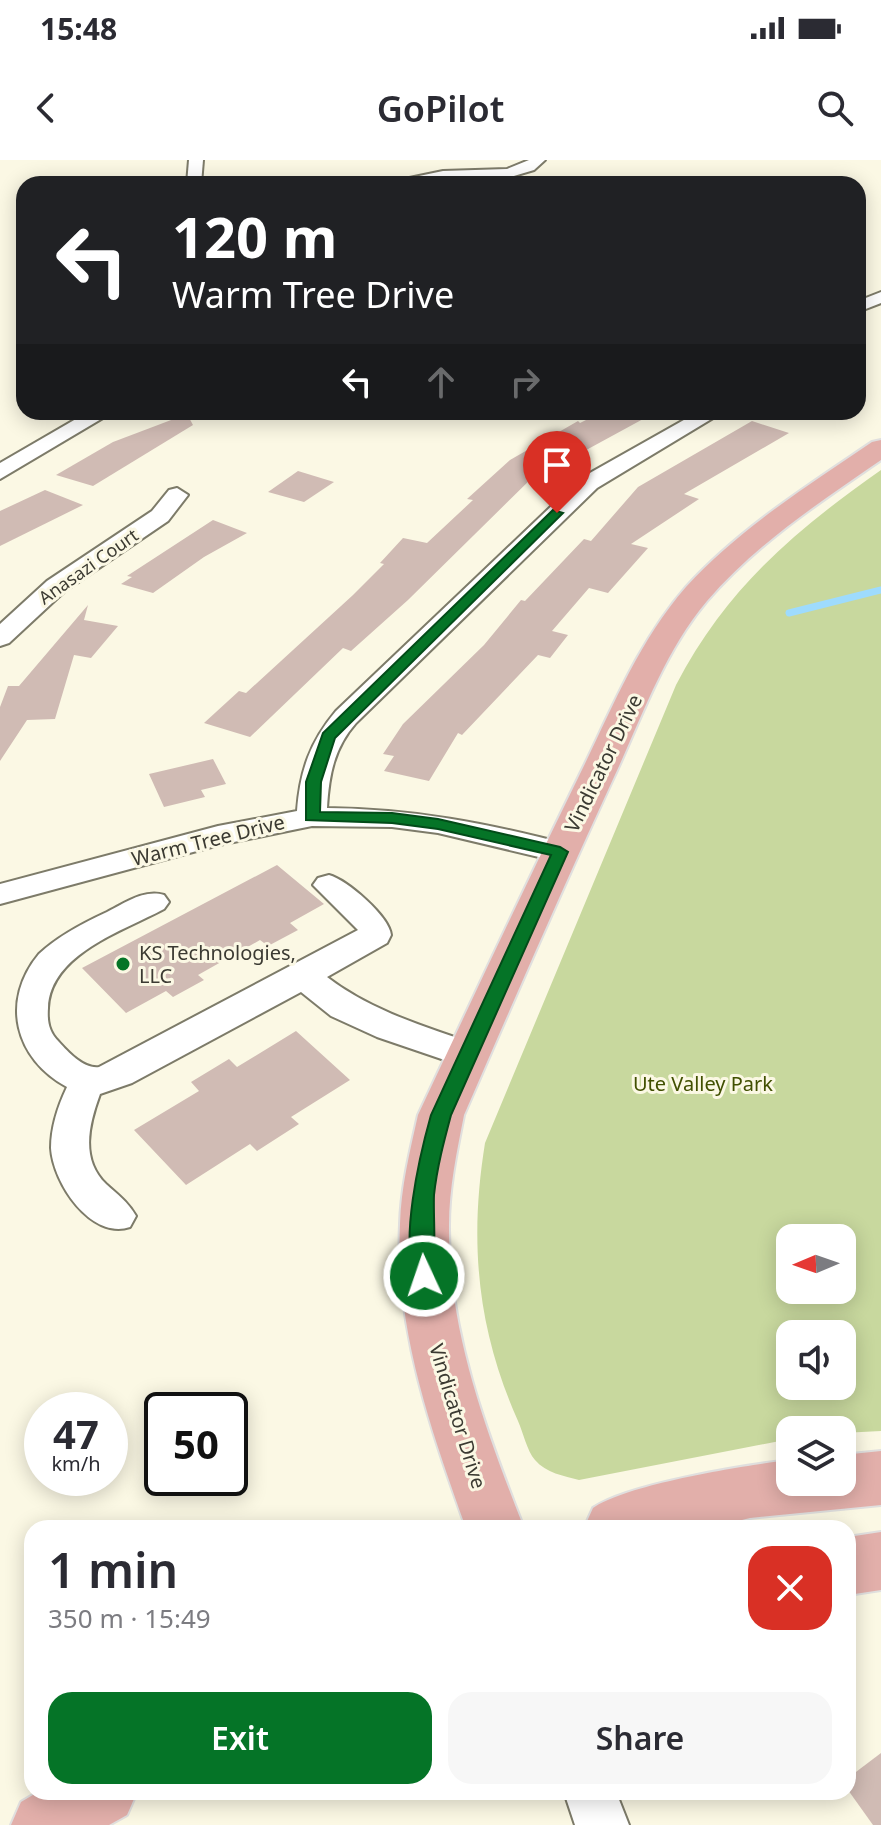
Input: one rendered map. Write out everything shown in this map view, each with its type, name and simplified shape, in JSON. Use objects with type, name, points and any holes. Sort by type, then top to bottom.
[{"type":"main road","name":"Vindicator Drive","points":[[492,1520],[465,1453],[430,1323],[422,1253],[428,1160],[441,1115],[560,852],[650,664],[671,627],[697,594],[753,538],[881,448]]},
{"type":"main road","points":[[856,1480],[881,1478]]},
{"type":"main road","points":[[632,1520],[750,1491],[776,1488]]},
{"type":"main road","points":[[856,1565],[881,1561]]},
{"type":"main road","points":[[44,1825],[89,1800]]},
{"type":"street","points":[[439,176],[512,174],[527,170],[538,160]]},
{"type":"street","points":[[0,472],[89,420]]},
{"type":"street","points":[[312,817],[319,759],[328,736],[346,717],[589,483],[699,420]]},
{"type":"street","name":"Anasazi Court","points":[[0,638],[56,586],[160,516],[177,495]]},
{"type":"street","name":"Warm Tree Drive","points":[[0,894],[218,836],[312,817],[378,817],[423,822],[560,852]]},
{"type":"street","points":[[153,902],[56,954],[38,977],[32,997],[32,1031],[56,1063],[72,1075],[88,1081],[101,1081],[119,1074],[375,935],[374,927],[329,885]]},
{"type":"street","points":[[303,976],[343,1007],[389,1028],[468,1055]]},
{"type":"street","points":[[88,1081],[71,1122],[73,1166],[83,1185],[116,1216]]},
{"type":"street","points":[[593,1800],[602,1825]]},
{"type":"green space","name":"Ute Valley Park","points":[[881,470],[881,1431],[856,1432],[856,1416],[776,1416],[776,1442],[579,1480],[550,1471],[535,1460],[493,1353],[480,1285],[478,1250],[480,1180],[485,1143],[676,685],[717,620],[740,591],[819,516]]},
{"type":"building","points":[[171,420],[190,420],[193,425],[93,486],[56,475],[113,442]]},
{"type":"building","points":[[586,420],[641,420],[544,473],[539,471],[408,600],[351,651],[343,648],[250,737],[204,723],[239,691],[246,693],[353,595],[384,564],[380,563],[403,538],[427,543],[473,500],[467,499],[510,460],[578,421]]},
{"type":"building","points":[[752,421],[789,433],[684,494],[699,499],[631,544],[648,548],[608,593],[589,588],[552,631],[568,635],[550,658],[538,655],[462,735],[458,733],[429,781],[384,771],[394,756],[383,754],[403,724],[484,645],[521,600],[525,601],[584,539],[591,541],[638,487]]},
{"type":"building","points":[[298,471],[334,482],[304,502],[268,492]]},
{"type":"building","points":[[45,490],[83,505],[0,546],[0,511]]},
{"type":"building","points":[[213,520],[247,533],[204,557],[153,593],[121,584],[132,577],[127,576]]},
{"type":"building","points":[[88,605],[84,620],[118,626],[91,658],[74,655],[55,719],[27,720],[0,761],[0,707],[8,686],[19,686]]},
{"type":"building","points":[[213,759],[226,784],[201,790],[205,797],[164,807],[149,774]]},
{"type":"building","points":[[277,865],[324,904],[290,923],[298,930],[268,946],[260,940],[198,975],[204,980],[173,997],[166,991],[126,1013],[82,968]]},
{"type":"building","points":[[296,1031],[350,1080],[291,1117],[299,1124],[257,1151],[250,1144],[186,1185],[134,1130],[199,1091],[191,1082],[229,1059],[237,1067]]},
{"type":"building","points":[[881,1753],[881,1825],[873,1825],[855,1800],[856,1772]]},
{"type":"waterway","points":[[789,613],[881,590]]},
{"type":"place","name":"KS Technologies, LLC","points":[[123,964]]},
{"type":"route","points":[[424,1276],[424,1197],[428,1160],[441,1115],[560,852],[438,824],[392,818],[312,817],[314,782],[328,736],[557,513]]}]
